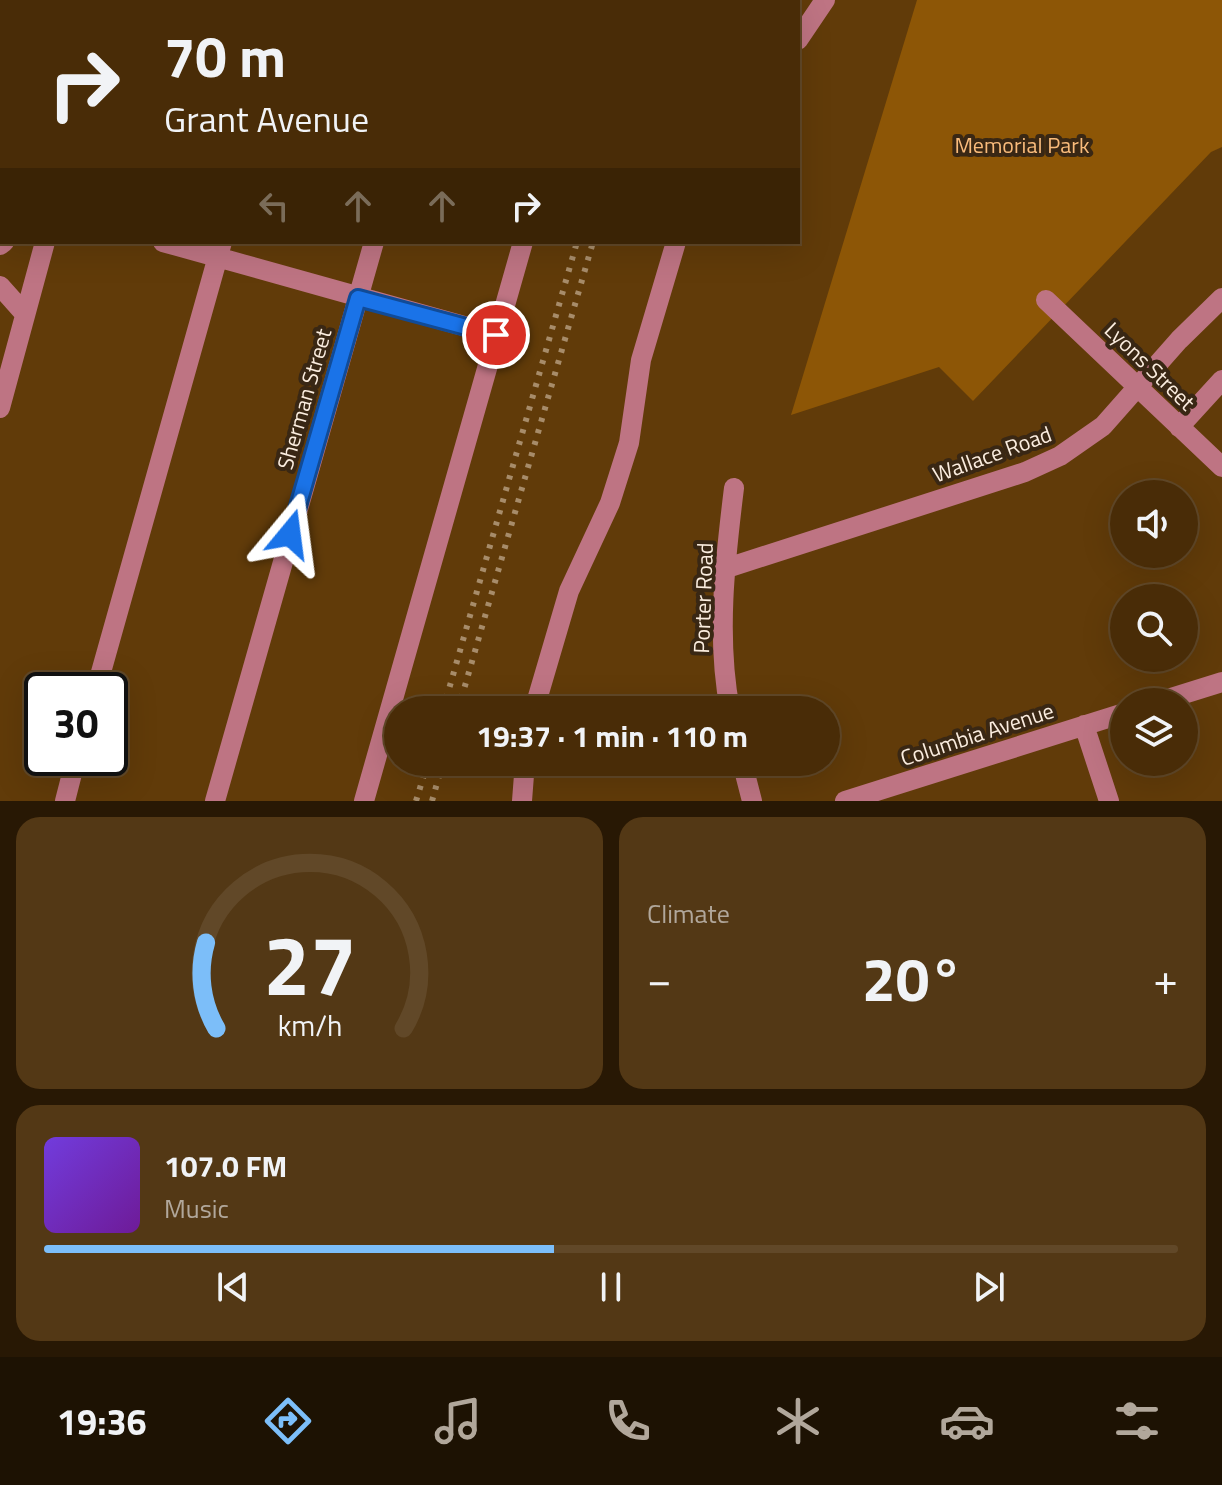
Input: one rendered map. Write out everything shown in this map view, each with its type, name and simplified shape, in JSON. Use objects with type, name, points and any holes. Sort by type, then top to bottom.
[{"type":"street","points":[[800,37],[825,0]]},
{"type":"street","points":[[0,408],[44,244]]},
{"type":"street","points":[[177,244],[220,250],[358,298],[496,335]]},
{"type":"street","name":"Sherman Street","points":[[215,801],[373,244]]},
{"type":"street","points":[[364,801],[522,244]]},
{"type":"street","points":[[538,696],[569,591],[610,503],[629,443],[641,360],[675,244]]},
{"type":"street","points":[[101,672],[220,250]]},
{"type":"street","points":[[0,286],[25,314]]},
{"type":"street","name":"Wallace Road","points":[[724,569],[1025,472],[1081,444],[1103,426],[1179,340],[1222,298]]},
{"type":"street","name":"Lyons Street","points":[[1046,300],[1222,467]]},
{"type":"street","points":[[1179,427],[1222,380]]},
{"type":"street","name":"Porter Road","points":[[728,696],[723,628],[724,569],[734,488]]},
{"type":"street","points":[[1198,690],[1222,682]]},
{"type":"street","name":"Columbia Avenue","points":[[845,801],[1110,717]]},
{"type":"street","points":[[1084,725],[1109,801]]},
{"type":"street","points":[[65,801],[71,776]]},
{"type":"street","points":[[522,801],[524,776]]},
{"type":"street","points":[[746,776],[752,801]]},
{"type":"green space","name":"Memorial Park","points":[[917,0],[1222,0],[1222,147],[1211,152],[973,401],[939,367],[791,415]]},
{"type":"railway","points":[[447,696],[576,244]]},
{"type":"railway","points":[[462,696],[592,244]]},
{"type":"railway","points":[[416,801],[424,776]]},
{"type":"railway","points":[[432,801],[439,776]]},
{"type":"route","points":[[290,534],[358,298],[496,335]]}]
